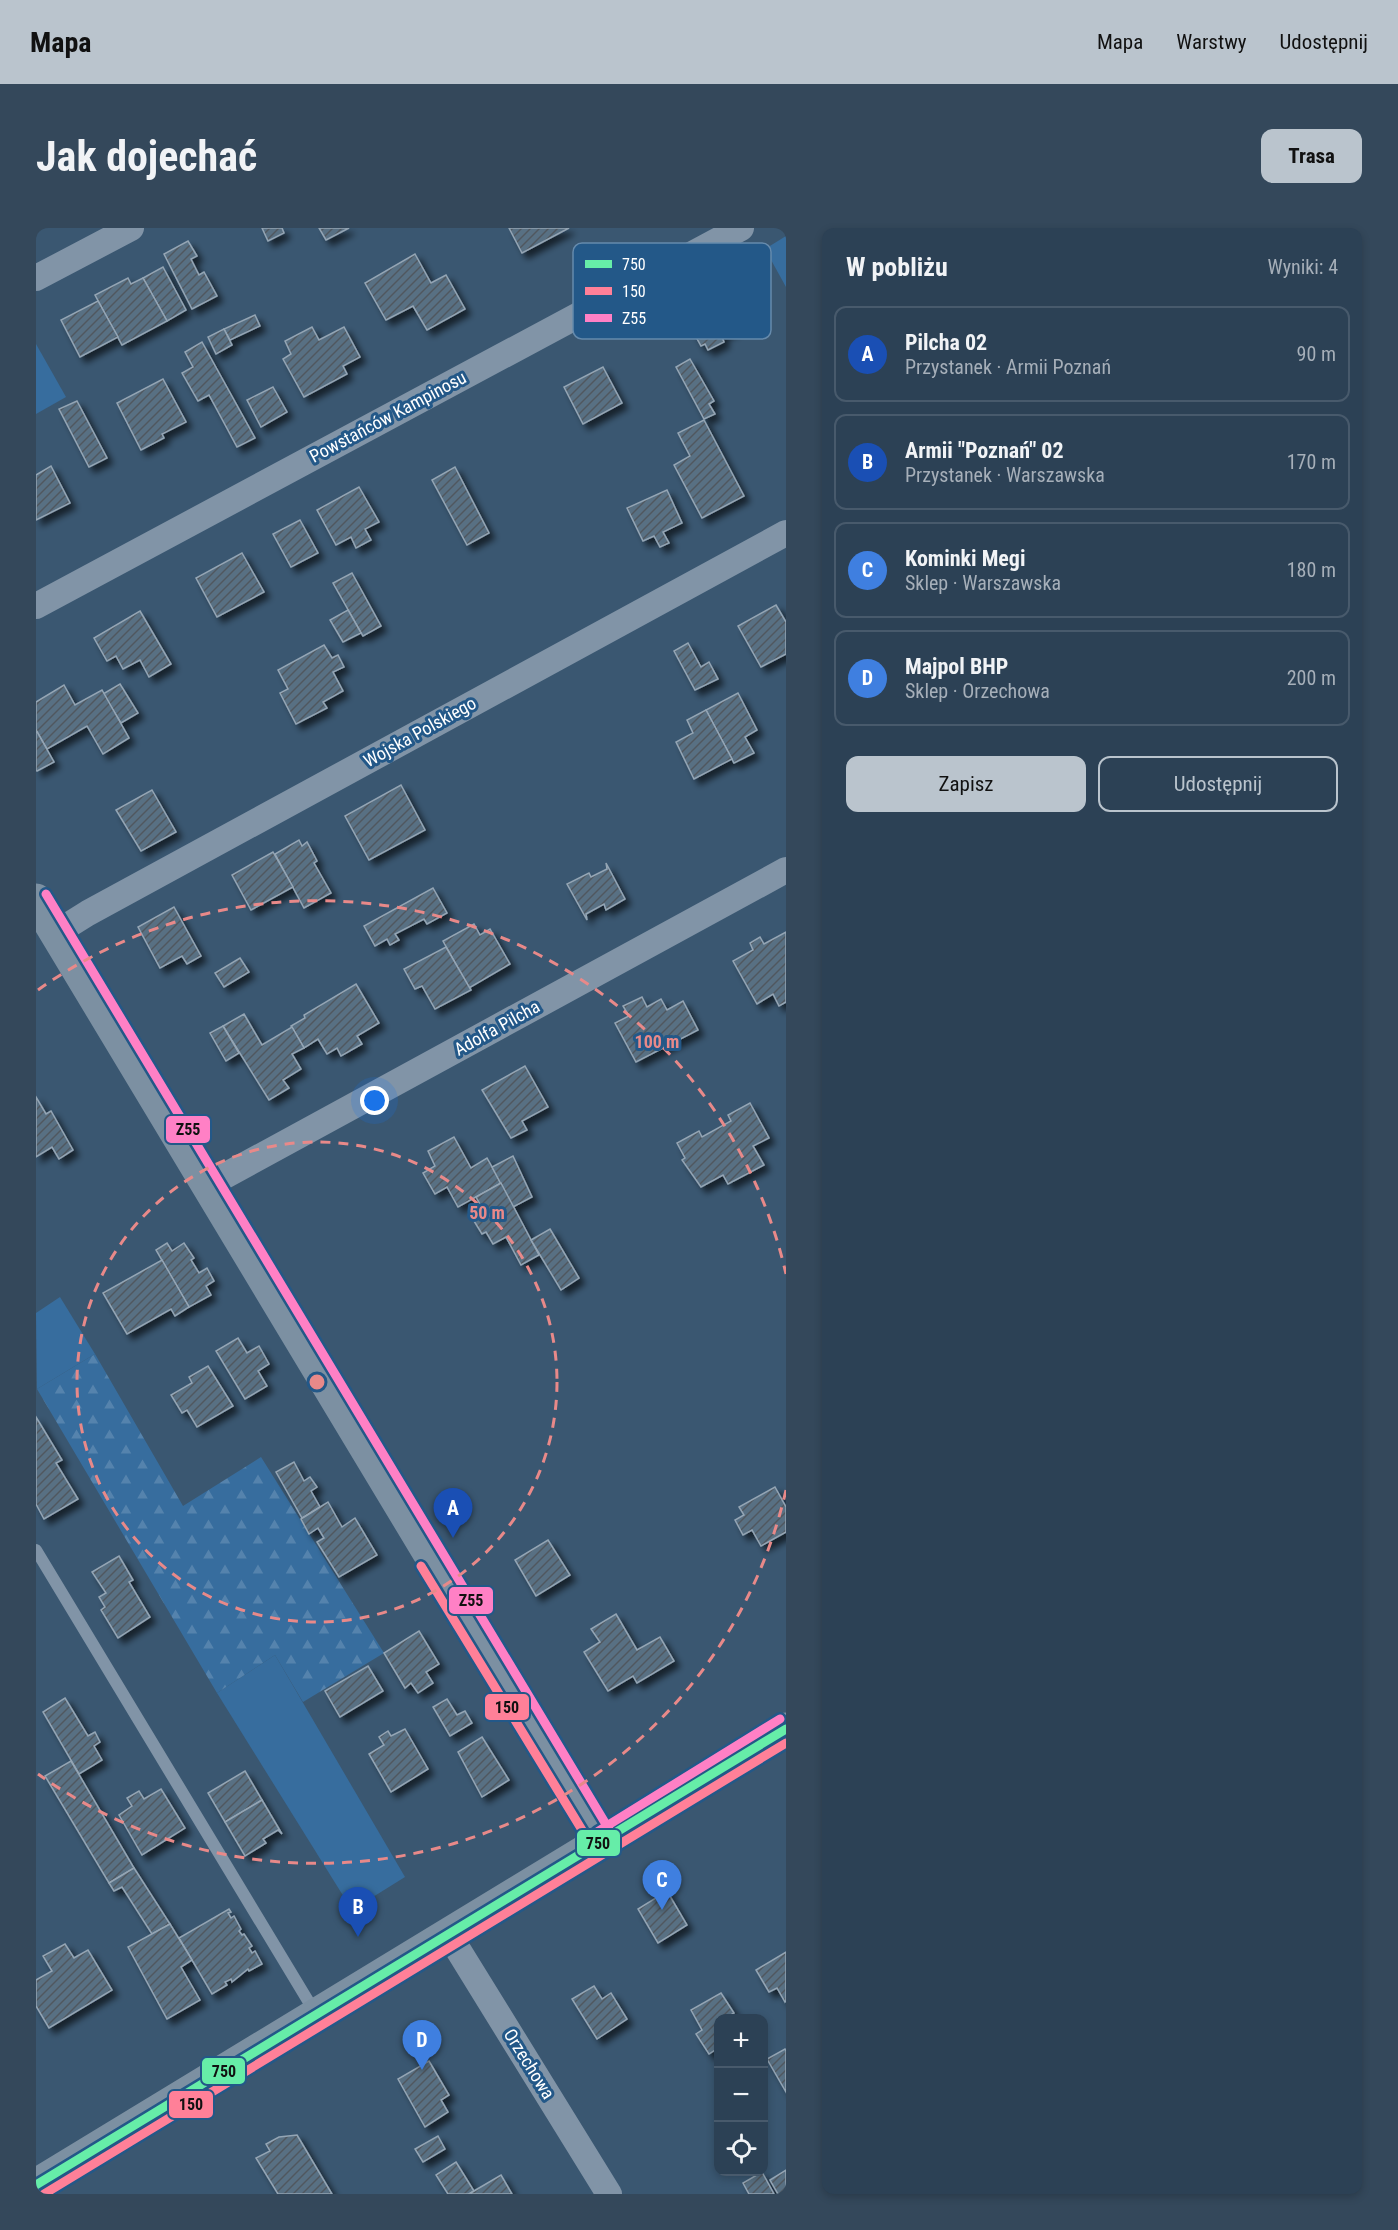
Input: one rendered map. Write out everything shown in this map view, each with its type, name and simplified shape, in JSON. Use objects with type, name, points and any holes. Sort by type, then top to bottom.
[{"type":"street","points":[[36,278],[131,228]]},
{"type":"street","name":"Powstańców Kampinosu","points":[[713,243],[741,228]]},
{"type":"street","name":"Powstańców Kampinosu","points":[[36,606],[573,318]]},
{"type":"street","name":"Wojska Polskiego","points":[[56,933],[98,907],[786,533]]},
{"type":"street","name":"Adolfa Pilcha","points":[[208,1185],[786,870]]},
{"type":"street","points":[[36,900],[603,1842]]},
{"type":"street","points":[[36,2185],[786,1729]]},
{"type":"street","name":"Orzechowa","points":[[449,1935],[609,2194]]},
{"type":"lane","points":[[36,1550],[317,2015]]},
{"type":"green space","points":[[786,236],[786,287],[771,260],[771,245]]},
{"type":"green space","points":[[36,344],[66,397],[36,414]]},
{"type":"green space","points":[[60,1297],[95,1354],[37,1389],[36,1313]]},
{"type":"green space","points":[[95,1354],[183,1506],[261,1457],[384,1653],[303,1702],[275,1655],[217,1693],[37,1389]]},
{"type":"green space","points":[[275,1655],[405,1877],[352,1910],[217,1693]]},
{"type":"building","points":[[262,228],[282,228],[284,233],[268,241]]},
{"type":"building","points":[[319,228],[349,228],[326,240]]},
{"type":"building","points":[[509,228],[569,228],[522,253]]},
{"type":"building","points":[[188,241],[197,256],[191,259],[199,275],[204,272],[217,296],[192,309],[164,254]]},
{"type":"building","points":[[415,254],[431,283],[446,275],[465,309],[427,330],[413,306],[386,320],[365,283]]},
{"type":"building","points":[[163,267],[186,310],[167,321],[143,278]]},
{"type":"building","points":[[128,278],[131,284],[143,278],[167,321],[122,345],[95,295]]},
{"type":"building","points":[[98,301],[118,337],[80,357],[61,320]]},
{"type":"building","points":[[255,315],[260,326],[230,340],[224,329]]},
{"type":"building","points":[[312,327],[319,340],[344,327],[360,357],[343,366],[347,374],[304,397],[283,359],[291,354],[285,341]]},
{"type":"building","points":[[224,329],[232,345],[216,354],[208,337]]},
{"type":"building","points":[[697,339],[723,339],[724,342],[708,350],[705,344],[701,346]]},
{"type":"building","points":[[202,342],[255,438],[237,447],[209,395],[198,401],[182,373],[193,367],[185,352]]},
{"type":"building","points":[[690,359],[714,401],[709,404],[715,414],[704,419],[676,367]]},
{"type":"building","points":[[603,367],[622,403],[583,424],[564,387]]},
{"type":"building","points":[[163,379],[186,422],[162,434],[164,438],[141,450],[117,403]]},
{"type":"building","points":[[273,387],[287,412],[261,427],[247,400]]},
{"type":"building","points":[[77,401],[107,458],[89,467],[59,409]]},
{"type":"building","points":[[704,420],[744,496],[702,518],[674,465],[690,456],[678,433]]},
{"type":"building","points":[[51,466],[70,503],[36,520],[36,475]]},
{"type":"building","points":[[455,467],[489,533],[467,545],[432,480]]},
{"type":"building","points":[[359,487],[379,522],[365,529],[371,540],[356,548],[351,537],[336,545],[317,510]]},
{"type":"building","points":[[667,490],[682,523],[663,532],[669,543],[660,547],[654,536],[643,541],[627,508]]},
{"type":"building","points":[[300,520],[318,553],[291,567],[273,534]]},
{"type":"building","points":[[242,553],[264,592],[217,617],[196,578]]},
{"type":"building","points":[[352,573],[381,626],[363,636],[333,583]]},
{"type":"building","points":[[776,605],[786,622],[786,654],[761,667],[738,626]]},
{"type":"building","points":[[348,610],[361,633],[343,642],[330,620]]},
{"type":"building","points":[[140,611],[171,664],[149,677],[140,660],[123,669],[116,656],[107,661],[94,638]]},
{"type":"building","points":[[688,643],[701,667],[709,662],[718,679],[695,690],[674,651]]},
{"type":"building","points":[[324,645],[332,658],[338,655],[344,667],[333,672],[343,691],[323,702],[327,708],[296,724],[280,693],[288,689],[278,670]]},
{"type":"building","points":[[120,684],[138,713],[121,723],[103,694]]},
{"type":"building","points":[[64,685],[75,705],[102,690],[129,738],[103,754],[87,726],[47,749],[36,730],[36,702]]},
{"type":"building","points":[[738,693],[757,730],[745,737],[754,753],[734,763],[706,710]]},
{"type":"building","points":[[706,710],[732,759],[694,779],[676,742],[693,733],[687,720]]},
{"type":"building","points":[[36,730],[54,762],[37,771],[36,770]]},
{"type":"building","points":[[401,785],[425,830],[369,860],[345,816]]},
{"type":"building","points":[[152,790],[176,832],[141,851],[116,810]]},
{"type":"building","points":[[299,840],[302,846],[307,842],[317,861],[314,863],[331,893],[304,908],[275,854]]},
{"type":"building","points":[[273,852],[293,887],[251,910],[232,875]]},
{"type":"building","points":[[606,863],[625,899],[606,910],[604,904],[586,914],[587,920],[567,884],[589,873],[591,877],[607,869]]},
{"type":"building","points":[[433,888],[447,913],[427,924],[424,919],[395,934],[399,940],[390,945],[387,939],[375,946],[364,926]]},
{"type":"building","points":[[174,907],[201,956],[187,964],[182,956],[160,968],[138,927]]},
{"type":"building","points":[[474,924],[480,935],[490,929],[510,964],[469,988],[443,941]]},
{"type":"building","points":[[786,932],[786,1002],[779,1006],[773,994],[757,1004],[733,961],[753,950],[750,943],[760,937],[764,944]]},
{"type":"building","points":[[446,947],[471,990],[435,1009],[422,986],[415,989],[404,969]]},
{"type":"building","points":[[240,958],[249,972],[224,987],[215,973]]},
{"type":"building","points":[[356,984],[379,1023],[357,1036],[362,1044],[341,1056],[337,1048],[327,1054],[318,1039],[304,1048],[291,1026],[305,1018],[304,1015]]},
{"type":"building","points":[[642,997],[647,1007],[661,999],[667,1010],[683,1001],[698,1030],[636,1062],[615,1023],[629,1016],[623,1006]]},
{"type":"building","points":[[244,1014],[262,1045],[292,1027],[304,1048],[292,1054],[301,1069],[283,1080],[289,1088],[269,1100],[223,1026]]},
{"type":"building","points":[[223,1026],[239,1053],[226,1061],[210,1033]]},
{"type":"building","points":[[525,1066],[548,1107],[522,1121],[527,1130],[511,1138],[482,1090]]},
{"type":"building","points":[[36,1097],[46,1114],[51,1111],[73,1150],[59,1159],[52,1147],[36,1157]]},
{"type":"building","points":[[750,1103],[769,1138],[753,1146],[764,1165],[728,1184],[723,1175],[701,1187],[682,1160],[685,1158],[677,1143],[699,1131],[702,1137],[731,1121],[728,1115]]},
{"type":"building","points":[[454,1137],[471,1168],[487,1158],[501,1183],[458,1207],[447,1187],[435,1194],[423,1173],[435,1166],[428,1151]]},
{"type":"building","points":[[513,1156],[532,1197],[513,1207],[492,1167]]},
{"type":"building","points":[[501,1183],[539,1255],[521,1265],[506,1237],[493,1244],[486,1232],[482,1234],[474,1221],[486,1215],[476,1197]]},
{"type":"building","points":[[550,1229],[579,1278],[561,1290],[531,1240]]},
{"type":"building","points":[[167,1243],[172,1251],[184,1243],[194,1258],[191,1260],[199,1273],[207,1268],[214,1281],[206,1286],[211,1295],[189,1307],[156,1250]]},
{"type":"building","points":[[162,1260],[189,1307],[175,1316],[171,1309],[127,1334],[103,1293]]},
{"type":"building","points":[[238,1338],[247,1353],[259,1346],[269,1364],[258,1371],[267,1386],[245,1399],[216,1351]]},
{"type":"building","points":[[208,1366],[233,1406],[197,1427],[187,1410],[182,1413],[171,1395],[192,1383],[189,1377]]},
{"type":"building","points":[[36,1417],[62,1460],[56,1463],[78,1499],[44,1519],[36,1504]]},
{"type":"building","points":[[294,1462],[304,1481],[310,1477],[317,1487],[311,1491],[320,1507],[302,1518],[276,1472]]},
{"type":"building","points":[[775,1487],[786,1507],[786,1532],[761,1546],[752,1530],[743,1535],[735,1520],[744,1515],[739,1507]]},
{"type":"building","points":[[328,1502],[342,1527],[355,1518],[377,1555],[339,1577],[317,1542],[324,1538],[318,1528],[309,1534],[301,1519]]},
{"type":"building","points":[[548,1540],[570,1575],[536,1596],[515,1560]]},
{"type":"building","points":[[119,1556],[133,1580],[129,1582],[150,1617],[118,1638],[101,1610],[105,1607],[99,1597],[106,1593],[92,1572]]},
{"type":"building","points":[[616,1614],[637,1650],[660,1637],[674,1661],[637,1683],[633,1676],[608,1691],[584,1652],[600,1642],[591,1629]]},
{"type":"building","points":[[419,1631],[439,1664],[426,1672],[433,1683],[418,1693],[411,1683],[405,1688],[384,1653]]},
{"type":"building","points":[[368,1666],[383,1691],[340,1717],[325,1691]]},
{"type":"building","points":[[65,1698],[88,1736],[95,1732],[100,1742],[94,1746],[102,1760],[79,1774],[43,1712]]},
{"type":"building","points":[[447,1699],[457,1715],[465,1711],[472,1723],[450,1736],[433,1707]]},
{"type":"building","points":[[405,1729],[428,1769],[391,1792],[369,1754],[384,1745],[379,1737],[388,1731],[391,1736]]},
{"type":"building","points":[[482,1737],[509,1780],[482,1797],[458,1752]]},
{"type":"building","points":[[71,1761],[134,1868],[109,1883],[45,1776]]},
{"type":"building","points":[[245,1771],[262,1800],[225,1822],[208,1793]]},
{"type":"building","points":[[161,1789],[185,1828],[142,1855],[119,1815],[132,1806],[127,1798],[139,1791],[144,1799]]},
{"type":"building","points":[[262,1800],[282,1834],[278,1830],[263,1839],[266,1843],[245,1856],[225,1822]]},
{"type":"building","points":[[134,1868],[170,1924],[152,1934],[122,1887],[114,1891],[109,1883]]},
{"type":"building","points":[[667,1891],[687,1925],[658,1943],[638,1909]]},
{"type":"building","points":[[229,1909],[231,1912],[228,1913],[231,1918],[234,1916],[241,1929],[239,1931],[242,1935],[244,1934],[252,1946],[249,1948],[252,1953],[255,1951],[262,1964],[249,1971],[248,1969],[232,1982],[231,1979],[225,1982],[227,1985],[212,1994],[179,1938]]},
{"type":"building","points":[[170,1924],[192,1960],[181,1967],[200,2000],[167,2019],[128,1947]]},
{"type":"building","points":[[65,1944],[74,1958],[88,1950],[112,1990],[49,2028],[36,2006],[36,1980],[52,1971],[43,1956]]},
{"type":"building","points":[[786,1952],[785,2002],[777,1988],[769,1992],[756,1970]]},
{"type":"building","points":[[594,1986],[602,1999],[611,1993],[627,2019],[597,2039],[572,1999]]},
{"type":"building","points":[[721,1993],[734,2013],[714,2014],[714,2051],[709,2054],[696,2034],[702,2030],[691,2010]]},
{"type":"building","points":[[785,2049],[786,2092],[768,2061],[768,2058]]},
{"type":"building","points":[[429,2061],[449,2095],[441,2100],[448,2112],[425,2127],[398,2079]]},
{"type":"building","points":[[297,2135],[332,2194],[278,2194],[256,2158],[270,2151],[266,2144],[279,2137]]},
{"type":"building","points":[[438,2136],[445,2149],[423,2162],[415,2149]]},
{"type":"building","points":[[456,2162],[474,2191],[469,2194],[448,2194],[436,2175]]},
{"type":"building","points":[[786,2170],[786,2194],[778,2194],[770,2180]]},
{"type":"building","points":[[501,2175],[512,2194],[469,2194],[474,2191]]},
{"type":"building","points":[[755,2176],[764,2176],[774,2194],[749,2194],[743,2183]]},
{"type":"transit line","name":"Z55","points":[[46,894],[613,1836]]},
{"type":"transit line","name":"150","points":[[421,1566],[593,1848]]},
{"type":"transit line","name":"Z55","points":[[597,1832],[780,1719]]},
{"type":"transit line","name":"750","points":[[36,2185],[786,1729]]},
{"type":"transit line","name":"150","points":[[44,2194],[786,1743]]},
{"type":"place","name":"Pilcha 02","points":[[453,1538]]},
{"type":"place","name":"Kominki Megi","points":[[662,1910]]},
{"type":"place","name":"Armii \"Poznań\" 02","points":[[358,1937]]},
{"type":"place","name":"Majpol BHP","points":[[422,2070]]}]
